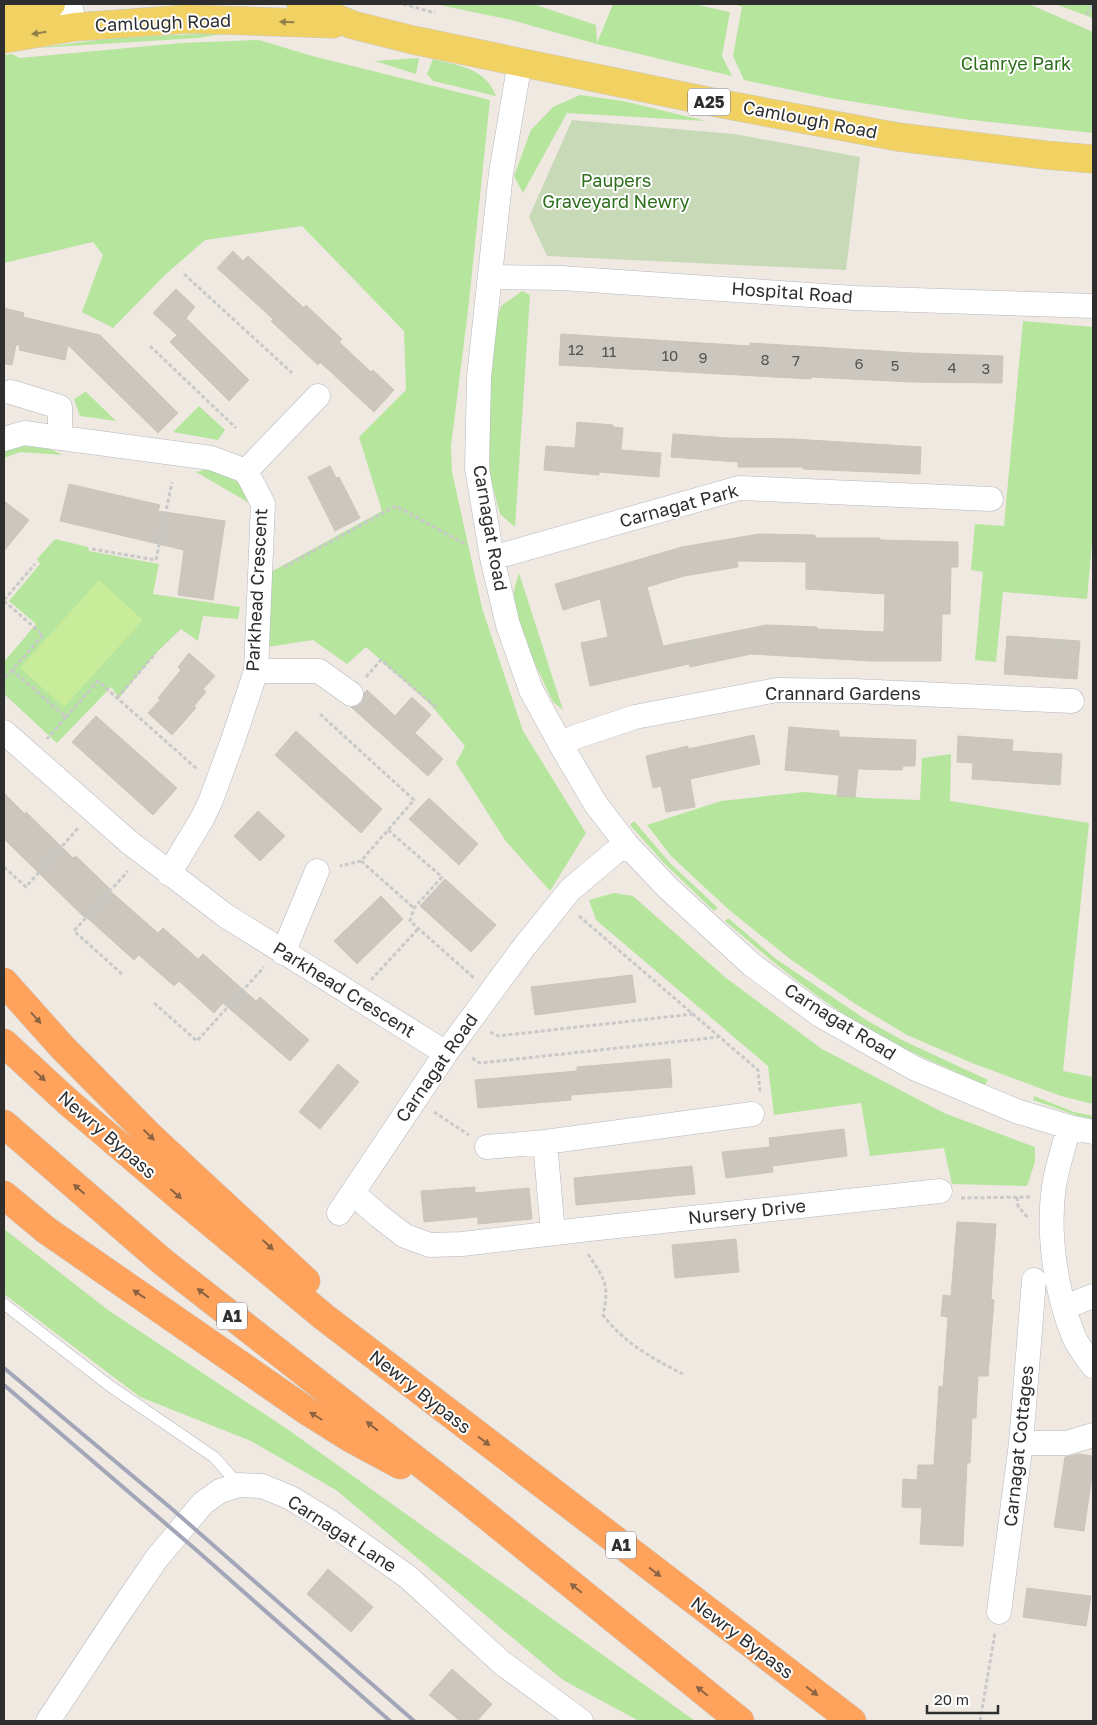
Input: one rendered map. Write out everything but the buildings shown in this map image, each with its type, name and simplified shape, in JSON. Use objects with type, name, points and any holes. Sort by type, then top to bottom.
[{"type":"highway","points":[[4,982],[62,1047],[150,1136],[304,1280],[390,1369]]},
{"type":"highway","name":"Newry Bypass","points":[[4,1044],[68,1102],[324,1317],[852,1721]]},
{"type":"highway","name":"A1","points":[[4,1124],[163,1262],[466,1499],[740,1721]]},
{"type":"highway","points":[[4,1195],[46,1230],[307,1411],[350,1438],[466,1499]]},
{"type":"main road","points":[[4,11],[51,4]]},
{"type":"main road","name":"Camlough Road","points":[[301,4],[353,25],[413,40],[712,102],[898,137],[1093,159]]},
{"type":"main road","name":"Camlough Road","points":[[4,39],[72,15],[353,25]]},
{"type":"street","name":"Carnagat Road","points":[[521,63],[501,173],[479,377],[477,468],[482,553],[531,690],[594,803],[627,844],[668,888],[752,965],[820,1015],[916,1069],[1016,1111],[1093,1132]]},
{"type":"street","name":"Hospital Road","points":[[490,277],[561,278],[854,298],[1093,306]]},
{"type":"street","points":[[12,392],[60,407],[60,438]]},
{"type":"street","points":[[4,439],[24,433],[211,458],[246,471],[318,396]]},
{"type":"street","name":"Parkhead Crescent","points":[[169,874],[211,800],[256,671],[263,504],[246,471]]},
{"type":"street","name":"Carnagat Park","points":[[482,553],[739,488],[990,499]]},
{"type":"street","points":[[256,671],[319,671],[350,694]]},
{"type":"street","name":"Crannard Gardens","points":[[561,746],[576,737],[635,717],[777,690],[855,691],[1072,701]]},
{"type":"street","name":"Parkhead Crescent","points":[[4,732],[143,853],[226,916],[356,997],[449,1049]]},
{"type":"street","name":"Carnagat Road","points":[[339,1214],[449,1049],[524,947],[570,890],[627,844]]},
{"type":"street","points":[[281,951],[318,871]]},
{"type":"street","points":[[487,1147],[545,1142],[752,1114]]},
{"type":"street","points":[[1069,1127],[1054,1185],[1051,1219],[1055,1264],[1075,1339],[1093,1366]]},
{"type":"street","points":[[545,1142],[553,1233]]},
{"type":"street","name":"Nursery Drive","points":[[353,1194],[405,1236],[430,1245],[462,1244],[940,1192]]},
{"type":"street","name":"Carnagat Cottages","points":[[999,1612],[1021,1443],[1034,1280]]},
{"type":"street","points":[[1065,1307],[1093,1296]]},
{"type":"street","points":[[1021,1443],[1067,1443],[1093,1435]]},
{"type":"street","name":"Carnagat Lane","points":[[48,1721],[157,1558],[203,1503],[220,1491],[239,1484],[262,1486],[291,1498],[330,1522],[408,1577],[502,1663],[581,1721]]},
{"type":"lane","points":[[4,1304],[110,1386],[214,1457],[239,1484]]},
{"type":"path","points":[[404,4],[435,13]]},
{"type":"path","points":[[1087,15],[1092,4]]},
{"type":"path","points":[[184,274],[292,373]]},
{"type":"path","points":[[150,346],[236,428]]},
{"type":"path","points":[[92,549],[156,560],[172,482]]},
{"type":"path","points":[[278,571],[396,506],[482,553]]},
{"type":"path","points":[[4,679],[43,635],[4,600],[35,564]]},
{"type":"path","points":[[116,698],[156,653]]},
{"type":"path","points":[[350,694],[381,660],[437,708]]},
{"type":"path","points":[[12,670],[66,716]]},
{"type":"path","points":[[47,739],[98,681],[197,770]]},
{"type":"path","points":[[318,871],[360,861],[414,800],[320,714]]},
{"type":"path","points":[[4,867],[26,887],[93,811]]},
{"type":"path","points":[[388,830],[442,877],[414,908],[410,922],[490,993]]},
{"type":"path","points":[[122,974],[74,931],[143,853]]},
{"type":"path","points":[[360,861],[414,908]]},
{"type":"path","points":[[562,901],[758,1070],[761,1114],[752,1114]]},
{"type":"path","points":[[356,997],[418,929]]},
{"type":"path","points":[[154,1002],[197,1042],[281,951]]},
{"type":"path","points":[[470,1020],[498,1036],[693,1014]]},
{"type":"path","points":[[449,1049],[480,1063],[719,1037]]},
{"type":"path","points":[[415,1100],[487,1147]]},
{"type":"path","points":[[940,1192],[948,1198],[1053,1197]]},
{"type":"path","points":[[580,1230],[583,1246],[601,1272],[606,1287],[603,1315],[611,1326],[634,1346],[683,1374]]},
{"type":"path","points":[[980,1721],[999,1612]]},
{"type":"green space","points":[[435,4],[533,4],[596,25],[597,43],[613,4],[693,4],[730,12],[722,56],[732,76],[597,44],[511,20]]},
{"type":"green space","name":"Clanrye Park","points":[[734,4],[1029,4],[1093,32],[1093,133],[963,119],[830,98],[744,80],[733,56],[742,7]]},
{"type":"green space","points":[[1055,4],[1093,4],[1093,18]]},
{"type":"green space","points":[[228,33],[198,38],[37,48],[120,37]]},
{"type":"green space","points":[[259,40],[312,56],[490,100],[468,311],[451,446],[452,472],[482,608],[523,731],[586,833],[550,891],[505,840],[456,763],[465,746],[430,704],[366,647],[347,664],[313,640],[261,648],[269,573],[382,511],[359,437],[406,390],[404,331],[302,226],[205,240],[165,275],[113,328],[82,312],[103,255],[93,242],[4,263],[4,55],[12,54],[20,58],[181,43]]},
{"type":"green space","points":[[419,58],[416,74],[375,61]]},
{"type":"green space","points":[[433,59],[461,66],[478,73],[491,86],[496,96],[433,81],[427,74]]},
{"type":"green space","points":[[580,95],[623,101],[706,121],[567,113],[523,193],[514,176],[531,130],[553,107]]},
{"type":"green space","name":"Paupers Graveyard Newry","points":[[572,120],[734,134],[860,157],[846,270],[547,256],[529,217]]},
{"type":"green space","points":[[522,291],[530,295],[515,527],[500,514],[490,477],[490,398],[493,331],[501,306]]},
{"type":"green space","points":[[1023,321],[1093,327],[1093,532],[1087,599],[1003,592],[996,662],[975,660],[983,572],[971,570],[975,524],[1004,526]]},
{"type":"green space","points":[[85,392],[116,421],[80,416],[74,399]]},
{"type":"green space","points":[[199,406],[225,430],[218,440],[173,432]]},
{"type":"green space","points":[[24,446],[50,449],[63,455],[20,452],[4,458],[4,450]]},
{"type":"green space","points":[[209,469],[241,484],[251,504],[196,472]]},
{"type":"green space","points":[[55,539],[88,547],[89,551],[159,564],[153,594],[240,607],[238,619],[203,616],[198,641],[181,629],[156,653],[119,698],[111,687],[57,743],[4,694],[4,662],[36,624],[9,601],[40,564],[37,559]]},
{"type":"green space","points":[[519,573],[563,710],[553,702],[528,649],[513,599]]},
{"type":"green space","points":[[99,580],[143,620],[64,707],[20,668]]},
{"type":"green space","points":[[951,754],[950,801],[1089,823],[1063,1071],[1093,1077],[1093,1104],[1061,1096],[972,1063],[907,1035],[857,1005],[790,959],[727,908],[671,856],[647,825],[721,801],[805,792],[866,798],[920,800],[922,758]]},
{"type":"green space","points":[[634,821],[670,863],[718,908],[714,911],[664,863],[630,825]]},
{"type":"green space","points":[[614,893],[633,896],[726,978],[822,1049],[944,1113],[1035,1147],[1035,1162],[1027,1186],[952,1184],[944,1148],[870,1156],[861,1103],[774,1115],[768,1066],[596,920],[589,900]]},
{"type":"green space","points":[[728,918],[776,959],[868,1021],[902,1040],[988,1080],[985,1085],[900,1046],[845,1015],[764,954],[725,921]]},
{"type":"green space","points":[[1034,1096],[1074,1112],[1093,1116],[1093,1119],[1078,1116],[1033,1100]]},
{"type":"green space","points":[[4,1229],[108,1310],[290,1431],[695,1721],[639,1721],[563,1680],[336,1490],[251,1441],[140,1397],[4,1294]]},
{"type":"railway","points":[[4,1368],[172,1509],[414,1721]]},
{"type":"railway","points":[[4,1385],[194,1548],[390,1721]]}]
